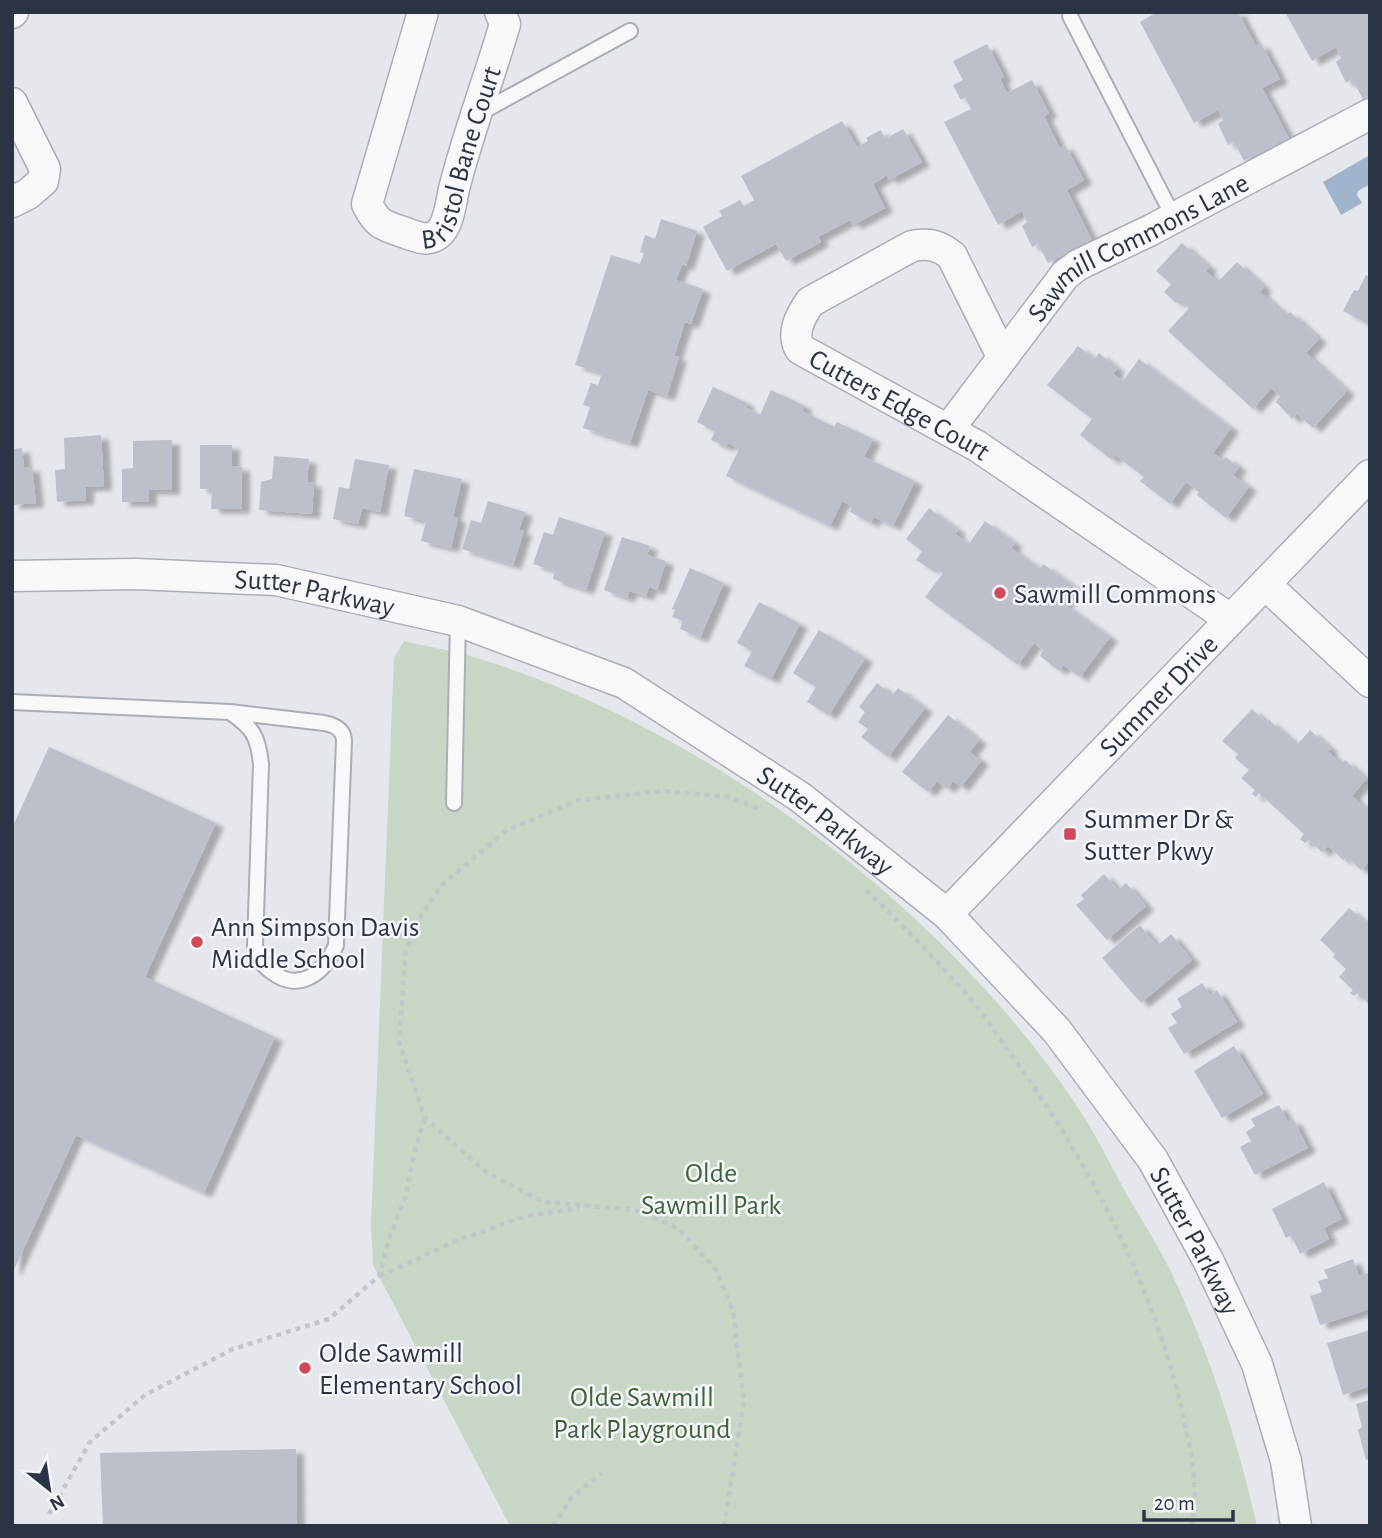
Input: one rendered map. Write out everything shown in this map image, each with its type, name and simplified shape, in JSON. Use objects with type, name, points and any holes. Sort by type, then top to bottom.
[{"type":"street","name":"Bristol Bane Court","points":[[424,12],[367,204],[381,225],[422,239],[441,232],[446,223],[460,167],[505,24],[500,12]]},
{"type":"street","points":[[12,103],[46,169],[43,181],[28,194],[12,202]]},
{"type":"street","name":"Sawmill Commons Lane","points":[[948,430],[1065,275],[1078,265],[1174,218],[1370,114]]},
{"type":"street","name":"Cutters Edge Court","points":[[1002,356],[953,256],[941,247],[926,243],[912,246],[810,302],[802,314],[795,341],[800,349],[977,446],[1230,619]]},
{"type":"street","name":"Summer Drive","points":[[947,914],[1370,475]]},
{"type":"street","name":"Sutter Parkway","points":[[12,576],[136,574],[276,580],[458,621],[624,683],[800,797],[947,914],[1057,1031],[1153,1160],[1208,1260],[1257,1364],[1286,1461],[1296,1526]]},
{"type":"street","points":[[1265,584],[1370,682]]},
{"type":"lane","points":[[1070,16],[1174,218]]},
{"type":"lane","points":[[477,115],[630,31]]},
{"type":"lane","points":[[454,803],[458,621]]},
{"type":"lane","points":[[12,702],[230,712],[332,724],[339,728],[344,736],[336,946],[325,966],[313,976],[302,980],[283,980],[263,965],[257,955],[255,945],[260,754],[250,727],[230,712]]},
{"type":"path","points":[[724,1526],[744,1401],[733,1311],[716,1270],[678,1228],[636,1210],[545,1202],[487,1173],[425,1118],[399,1042],[406,949],[421,915],[443,884],[507,830],[579,800],[662,791],[729,797],[762,810]]},
{"type":"path","points":[[860,885],[908,931],[971,999],[1041,1095],[1097,1191],[1143,1287],[1174,1377],[1194,1465],[1191,1526]]},
{"type":"path","points":[[379,1276],[390,1236],[405,1198],[415,1149],[425,1118]]},
{"type":"path","points":[[49,1514],[90,1442],[145,1395],[233,1349],[330,1319],[379,1276],[458,1240],[526,1216],[589,1207]]},
{"type":"path","points":[[553,1526],[572,1497],[602,1473]]},
{"type":"green space","name":"Olde Sawmill Park","points":[[404,641],[480,659],[565,690],[650,730],[733,779],[813,834],[889,895],[958,961],[1021,1031],[1075,1103],[1164,1259],[1196,1329],[1220,1394],[1241,1460],[1257,1526],[510,1526],[373,1265],[371,1225],[394,658]]},
{"type":"water","points":[[1368,156],[1370,184],[1358,191],[1357,195],[1362,203],[1341,215],[1323,182]]},
{"type":"building","points":[[1157,12],[1243,12],[1239,14],[1256,46],[1261,43],[1280,79],[1262,88],[1289,138],[1244,161],[1234,142],[1228,145],[1218,124],[1223,120],[1218,110],[1194,123],[1140,22]]},
{"type":"building","points":[[1285,12],[1370,12],[1370,95],[1363,99],[1352,79],[1346,83],[1336,62],[1341,58],[1336,47],[1312,61]]},
{"type":"building","points":[[987,44],[1004,77],[1000,79],[1007,93],[1032,80],[1049,113],[1044,116],[1060,148],[1065,145],[1084,180],[1067,190],[1092,240],[1048,263],[1038,244],[1032,247],[1022,226],[1027,222],[1022,211],[998,225],[944,122],[971,109],[965,97],[961,100],[953,85],[963,80],[953,61]]},
{"type":"building","points":[[842,121],[857,147],[868,141],[866,138],[881,130],[885,139],[903,129],[922,162],[889,180],[887,175],[873,184],[885,208],[853,225],[850,220],[818,237],[821,242],[786,261],[776,244],[727,271],[703,227],[722,216],[719,211],[740,200],[744,206],[754,200],[741,176]]},
{"type":"building","points":[[661,219],[697,231],[686,266],[682,264],[676,280],[703,289],[691,324],[685,322],[674,356],[679,357],[667,396],[648,390],[630,443],[583,428],[590,407],[583,405],[591,383],[598,385],[602,373],[575,365],[611,255],[640,264],[645,235],[655,239]]},
{"type":"building","points":[[1182,243],[1209,267],[1206,271],[1218,282],[1237,262],[1264,287],[1260,292],[1286,315],[1290,312],[1319,339],[1306,353],[1347,391],[1313,428],[1297,414],[1292,419],[1276,402],[1280,396],[1271,388],[1253,409],[1168,331],[1189,308],[1179,300],[1176,303],[1164,292],[1171,284],[1156,271]]},
{"type":"building","points":[[1366,275],[1370,277],[1370,325],[1343,311]]},
{"type":"building","name":"Sawmill Commons","points":[[1078,346],[1095,359],[1099,353],[1117,368],[1113,374],[1123,381],[1139,359],[1231,428],[1213,453],[1223,460],[1226,457],[1239,467],[1233,475],[1249,487],[1226,518],[1197,495],[1199,492],[1186,482],[1170,504],[1140,481],[1144,477],[1115,455],[1112,460],[1080,435],[1092,419],[1047,385]]},
{"type":"building","points":[[713,387],[747,403],[745,407],[760,415],[771,390],[805,406],[802,411],[834,427],[837,422],[873,439],[864,457],[915,481],[893,526],[874,517],[871,523],[850,512],[852,506],[842,501],[830,526],[726,476],[739,449],[728,443],[726,447],[711,440],[715,431],[697,422]]},
{"type":"building","points":[[101,435],[104,486],[86,487],[86,500],[57,502],[55,470],[65,469],[64,438]]},
{"type":"building","points":[[172,440],[172,490],[149,490],[149,502],[122,502],[122,469],[133,468],[133,441]]},
{"type":"building","points":[[200,445],[232,445],[232,466],[242,467],[242,509],[211,509],[212,489],[200,489]]},
{"type":"building","points":[[22,448],[24,468],[32,467],[36,503],[12,505],[12,449]]},
{"type":"building","points":[[274,456],[309,459],[307,482],[314,483],[312,514],[259,510],[261,482],[272,479]]},
{"type":"building","points":[[355,459],[389,465],[380,512],[362,508],[358,524],[333,519],[339,487],[349,489]]},
{"type":"building","points":[[414,469],[462,479],[453,517],[458,518],[451,548],[421,541],[426,521],[404,516]]},
{"type":"building","points":[[488,501],[525,512],[519,530],[524,531],[513,565],[462,549],[471,520],[481,523]]},
{"type":"building","name":"Sawmill Commons","points":[[929,508],[958,530],[955,534],[969,544],[985,521],[1015,543],[1011,548],[1040,569],[1043,564],[1076,588],[1064,604],[1110,637],[1080,677],[1063,665],[1059,671],[1040,656],[1043,650],[1034,643],[1018,665],[925,597],[943,573],[916,560],[922,551],[906,539]]},
{"type":"building","points":[[559,517],[605,532],[586,590],[553,579],[555,571],[533,564],[544,532],[553,535]]},
{"type":"building","points":[[622,537],[650,546],[647,555],[666,561],[657,590],[649,587],[646,596],[629,591],[627,598],[604,590]]},
{"type":"building","points":[[690,568],[724,583],[700,638],[680,629],[683,621],[672,617],[675,610],[672,609]]},
{"type":"building","points":[[759,602],[800,624],[771,679],[744,666],[752,651],[737,643]]},
{"type":"building","points":[[819,630],[865,658],[829,715],[807,702],[816,687],[793,673]]},
{"type":"building","points":[[877,683],[893,695],[898,688],[925,708],[888,757],[861,737],[868,729],[858,722],[865,712],[859,707]]},
{"type":"building","points":[[1252,709],[1297,745],[1310,730],[1331,749],[1328,751],[1341,764],[1345,760],[1366,779],[1352,796],[1370,812],[1370,860],[1361,870],[1346,857],[1343,860],[1328,846],[1322,852],[1309,840],[1305,843],[1300,839],[1304,834],[1259,793],[1256,797],[1252,794],[1255,790],[1241,778],[1249,770],[1235,758],[1238,754],[1222,741]]},
{"type":"building","points":[[948,715],[979,740],[970,752],[981,761],[961,787],[953,781],[947,789],[937,781],[928,792],[902,772]]},
{"type":"building","name":"Ann Simpson Davis Middle School","points":[[49,747],[216,823],[145,977],[275,1037],[204,1193],[76,1135],[12,1274],[12,828]]},
{"type":"building","points":[[1104,874],[1118,890],[1126,883],[1146,906],[1107,940],[1076,905],[1084,899],[1081,895]]},
{"type":"building","points":[[1349,908],[1365,922],[1370,922],[1370,1005],[1357,993],[1354,996],[1350,993],[1353,990],[1339,977],[1346,969],[1320,940]]},
{"type":"building","points":[[1140,925],[1157,946],[1171,934],[1192,960],[1141,1003],[1102,958]]},
{"type":"building","points":[[1202,983],[1210,995],[1217,990],[1237,1022],[1184,1054],[1168,1028],[1177,1023],[1171,1014],[1182,1007],[1177,999]]},
{"type":"building","points":[[1234,1046],[1263,1094],[1222,1118],[1194,1071]]},
{"type":"building","points":[[1279,1105],[1288,1122],[1293,1119],[1308,1148],[1255,1175],[1240,1147],[1251,1141],[1246,1132],[1255,1126],[1251,1119]]},
{"type":"building","points":[[1324,1182],[1342,1219],[1324,1228],[1329,1239],[1300,1254],[1291,1235],[1286,1238],[1272,1209]]},
{"type":"building","points":[[1353,1259],[1359,1276],[1369,1273],[1370,1309],[1320,1325],[1310,1296],[1322,1292],[1318,1281],[1328,1278],[1324,1270]]},
{"type":"building","points":[[1370,1330],[1370,1386],[1343,1395],[1327,1343]]},
{"type":"building","points":[[1370,1400],[1370,1459],[1366,1460],[1358,1430],[1362,1427],[1356,1404]]},
{"type":"building","name":"Olde Sawmill Elementary School","points":[[296,1449],[297,1526],[103,1526],[100,1453]]},
{"type":"place","name":"Sawmill Commons","points":[[1000,593]]},
{"type":"place","name":"Summer Dr & Sutter Pkwy","points":[[1070,834]]},
{"type":"place","name":"Ann Simpson Davis Middle School","points":[[197,942]]},
{"type":"place","name":"Olde Sawmill Elementary School","points":[[305,1368]]},
{"type":"park label","name":"Olde Sawmill Park Playground","points":[[642,1412]]}]
